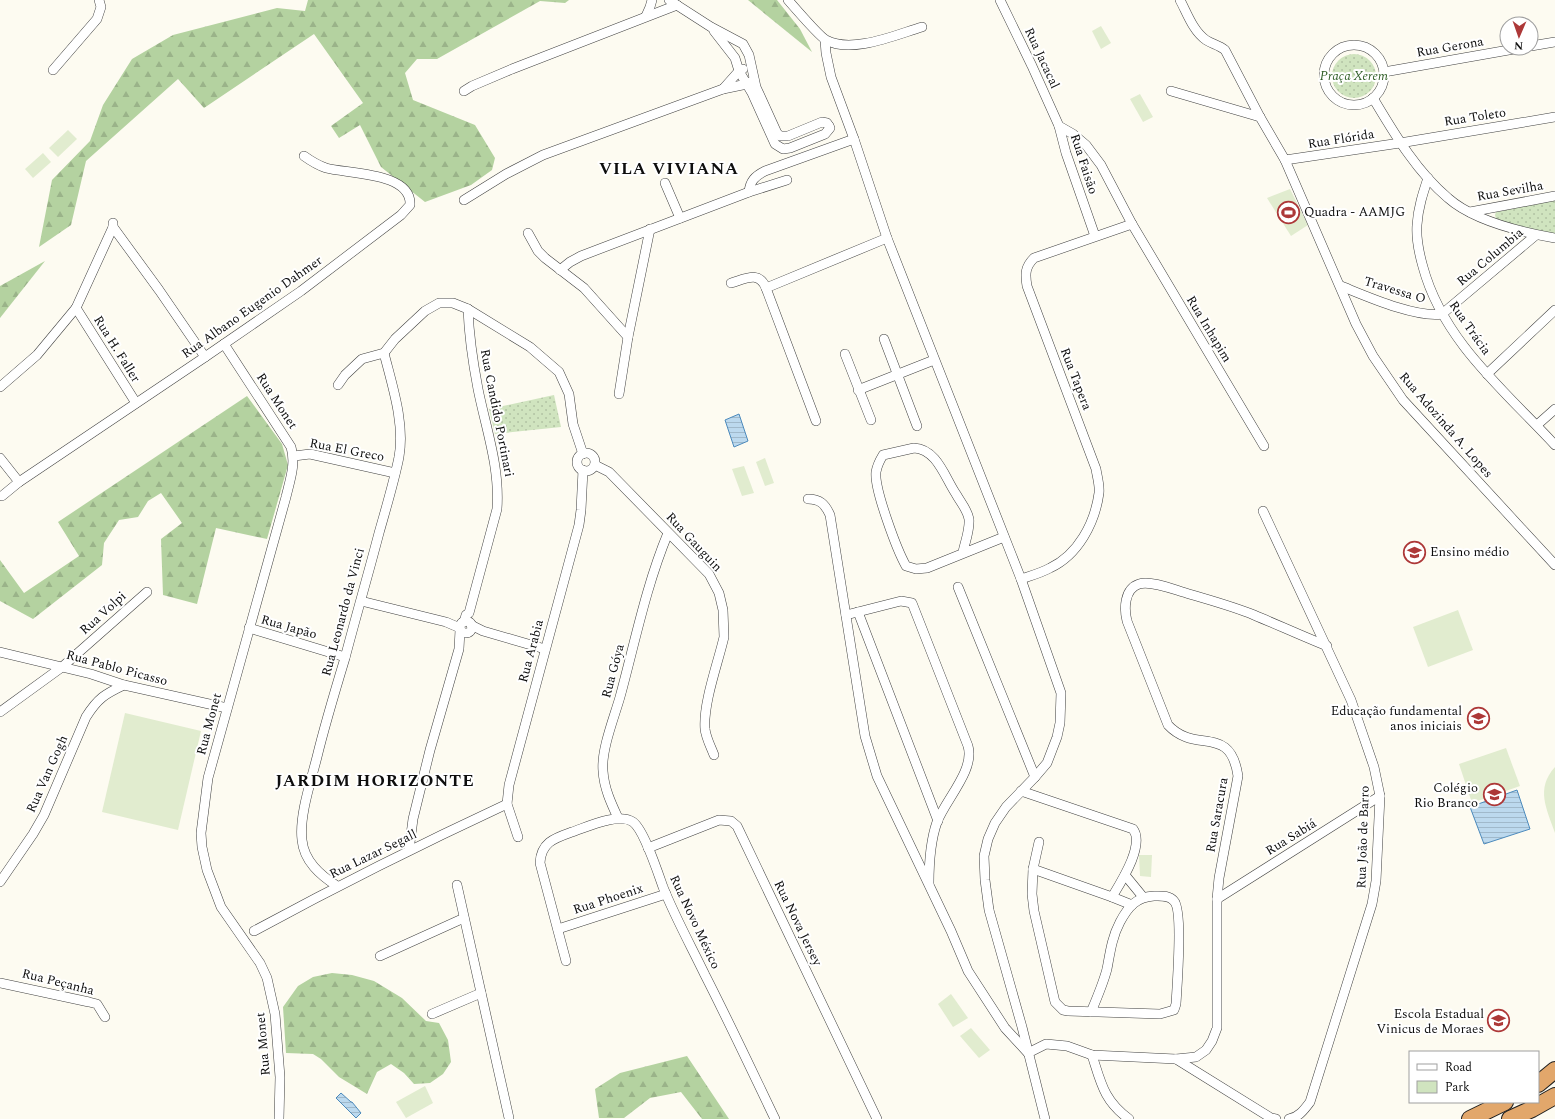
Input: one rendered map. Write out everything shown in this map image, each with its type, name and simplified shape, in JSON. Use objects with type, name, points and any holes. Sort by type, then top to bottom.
[{"type":"highway","points":[[1539,1084],[1555,1070]]},
{"type":"highway","points":[[1539,1085],[1555,1077]]},
{"type":"highway","points":[[1510,1119],[1526,1114],[1555,1096]]},
{"type":"highway","points":[[1470,1119],[1503,1103]]},
{"type":"street","points":[[53,70],[97,19],[101,7],[99,0]]},
{"type":"street","points":[[646,16],[652,0]]},
{"type":"street","name":"Rua Jacacal","points":[[1000,0],[1032,66],[1058,126]]},
{"type":"street","name":"Rua Adozinda A. Lopes","points":[[1180,0],[1198,33],[1208,41],[1219,45],[1225,50],[1260,117],[1285,160],[1323,250],[1341,286],[1356,324],[1372,356],[1403,400],[1555,565]]},
{"type":"street","points":[[791,1],[825,40],[840,45],[863,44],[922,27]]},
{"type":"street","points":[[464,91],[472,86],[512,69],[646,16],[673,3],[711,28],[743,44],[749,55],[751,69],[750,82],[774,144],[780,148],[790,148],[829,131],[829,126]]},
{"type":"street","points":[[711,28],[728,47],[735,58],[739,71],[750,82],[780,136],[788,136],[822,122],[827,123],[829,126]]},
{"type":"street","points":[[825,40],[831,77],[854,139],[887,238],[1021,579],[1061,693],[1060,723],[1057,737],[1047,763],[1006,807],[995,823],[988,839],[984,856],[985,880],[989,910],[1045,1119]]},
{"type":"street","points":[[1539,45],[1555,42]]},
{"type":"street","points":[[728,47],[731,45],[743,44]]},
{"type":"street","points":[[1349,45],[1359,45],[1368,48],[1376,54],[1382,62],[1384,72],[1382,86],[1373,98],[1365,103],[1355,105],[1345,104],[1336,99],[1329,92],[1325,83],[1324,73],[1326,63],[1339,49],[1349,45]]},
{"type":"street","name":"Rua Gerona","points":[[1384,72],[1499,52]]},
{"type":"street","points":[[724,89],[739,71],[751,69]]},
{"type":"street","points":[[464,200],[506,174],[543,155],[724,89],[750,82]]},
{"type":"street","points":[[1171,91],[1260,117]]},
{"type":"street","points":[[1373,98],[1400,143],[1428,178],[1448,199],[1469,212],[1507,227],[1536,235],[1555,238]]},
{"type":"street","name":"Rua Toleto","points":[[1400,143],[1555,117]]},
{"type":"street","points":[[829,126],[846,120]]},
{"type":"street","points":[[815,124],[820,135]]},
{"type":"street","name":"Rua Faisão","points":[[1058,126],[1073,134],[1094,154],[1102,165],[1132,224]]},
{"type":"street","name":"Rua Faisão","points":[[1058,126],[1095,236]]},
{"type":"street","points":[[749,192],[750,184],[753,179],[765,171],[854,139]]},
{"type":"street","name":"Rua Flórida","points":[[1285,160],[1400,143]]},
{"type":"street","name":"Rua Albano Eugenio Dahmer","points":[[2,496],[19,482],[205,358],[326,272],[401,215],[410,205],[409,194],[390,180],[365,173],[326,168],[315,164],[304,156]]},
{"type":"street","name":"Rua Trácia","points":[[1428,178],[1419,209],[1417,234],[1425,275],[1442,314],[1460,342],[1487,374],[1555,445]]},
{"type":"street","points":[[560,270],[581,256],[749,192],[787,180]]},
{"type":"street","points":[[665,183],[680,218]]},
{"type":"street","name":"Rua Sevilha","points":[[1469,212],[1555,196]]},
{"type":"street","points":[[0,387],[37,355],[76,308],[113,224],[205,358]]},
{"type":"street","name":"Rua Tapera","points":[[1021,579],[1051,568],[1071,552],[1087,531],[1095,512],[1099,492],[1096,469],[1027,286],[1025,273],[1028,264],[1034,258],[1132,224]]},
{"type":"street","name":"Rua Inhapim","points":[[1132,224],[1264,446]]},
{"type":"street","points":[[619,394],[628,337],[650,229]]},
{"type":"street","points":[[528,233],[538,251],[549,262],[584,288],[628,337]]},
{"type":"street","name":"Rua Columbia","points":[[1442,314],[1536,235]]},
{"type":"street","points":[[766,288],[887,238]]},
{"type":"street","points":[[731,283],[752,276],[763,281],[816,421]]},
{"type":"street","name":"Travessa O","points":[[1341,286],[1396,306],[1432,315],[1442,314]]},
{"type":"street","points":[[338,385],[345,375],[362,359],[384,353],[395,339],[429,308],[445,302],[453,303],[468,310]]},
{"type":"street","name":"Rua H. Faller","points":[[76,308],[136,403]]},
{"type":"street","name":"Rua Arabia","points":[[468,310],[530,347],[559,372],[568,394],[573,424],[583,454]]},
{"type":"street","name":"Rua Candido Portinari","points":[[409,850],[409,841],[413,829],[413,819],[428,758],[466,627],[466,615],[468,613],[497,509],[498,485],[478,388],[470,338],[468,310]]},
{"type":"street","points":[[1487,374],[1555,310]]},
{"type":"street","points":[[884,339],[917,426]]},
{"type":"street","name":"Rua Monet","points":[[224,344],[291,447],[294,456],[288,491],[208,778],[202,819],[202,847],[207,870],[221,907],[260,963],[267,978],[274,1007],[277,1039],[280,1077],[279,1119]]},
{"type":"street","name":"Rua Leonardo da Vinci","points":[[337,886],[320,874],[312,866],[305,852],[302,840],[303,815],[321,739],[345,657],[399,456],[400,426],[396,402],[384,353]]},
{"type":"street","points":[[845,354],[871,420]]},
{"type":"street","points":[[858,390],[934,360]]},
{"type":"street","points":[[1537,425],[1555,409]]},
{"type":"street","points":[[963,552],[969,527],[969,516],[943,469],[924,450],[920,448],[883,455],[878,463],[876,471],[878,491],[906,566],[916,569],[926,568],[963,552],[1004,537]]},
{"type":"street","name":"Rua El Greco","points":[[294,456],[310,454],[395,473]]},
{"type":"street","name":"Rua Arabia","points":[[583,454],[593,456],[595,465]]},
{"type":"street","name":"Rua Arabia","points":[[518,837],[507,804],[509,786],[579,525],[583,470],[579,468],[577,463],[583,454]]},
{"type":"street","points":[[0,458],[19,482]]},
{"type":"street","points":[[583,470],[590,470],[595,465]]},
{"type":"street","name":"Rua Gauguin","points":[[595,465],[609,472],[668,533],[697,560],[709,574],[719,592],[723,610],[724,637],[705,715],[705,729],[707,738],[714,755]]},
{"type":"street","points":[[808,499],[816,499],[821,501],[826,506],[830,515],[865,736],[879,782],[968,971],[1005,1028],[1028,1053]]},
{"type":"street","name":"Rua João de Barro","points":[[1262,511],[1327,646],[1351,700],[1374,767],[1380,796],[1376,881],[1372,904],[1310,1102],[1303,1112],[1294,1118],[1289,1119]]},
{"type":"street","name":"Rua Góya","points":[[618,818],[605,784],[602,770],[604,755],[651,581],[668,533]]},
{"type":"street","name":"Rua Saracura","points":[[1028,1053],[1046,1044],[1067,1046],[1092,1055],[1176,1059],[1196,1057],[1206,1050],[1217,1028],[1217,899],[1219,878],[1238,776],[1236,764],[1232,753],[1225,747],[1216,743],[1190,739],[1182,736],[1168,725],[1127,621],[1125,606],[1127,596],[1132,588],[1139,584],[1148,583],[1166,587],[1252,614],[1327,646]]},
{"type":"street","points":[[958,587],[1035,777]]},
{"type":"street","name":"Rua Volpi","points":[[0,712],[62,667],[147,592]]},
{"type":"street","points":[[360,601],[446,622],[451,621],[466,627],[545,649]]},
{"type":"street","points":[[846,615],[901,601],[912,603],[919,617],[970,752],[969,764],[938,821],[930,855],[929,887]]},
{"type":"street","points":[[858,612],[938,821]]},
{"type":"street","name":"Rua Japão","points":[[249,628],[345,657]]},
{"type":"street","name":"Rua Pablo Picasso","points":[[0,652],[91,674],[124,685],[227,708]]},
{"type":"street","name":"Rua Van Gogh","points":[[0,882],[33,834],[44,815],[86,716],[97,701],[109,692],[124,685]]},
{"type":"street","points":[[1021,791],[1133,829],[1137,835],[1137,842],[1125,875],[1112,897]]},
{"type":"street","name":"Rua Sabiá","points":[[1217,899],[1380,796]]},
{"type":"street","name":"Rua Lazar Segall","points":[[254,930],[320,894],[507,804]]},
{"type":"street","points":[[566,961],[540,863],[541,854],[545,846],[552,839],[618,818]]},
{"type":"street","name":"Rua Novo México","points":[[618,818],[634,823],[638,828],[648,848],[666,894],[775,1119]]},
{"type":"street","name":"Rua Nova Jersey","points":[[648,848],[719,820],[731,821],[737,826],[877,1119]]},
{"type":"street","points":[[413,829],[424,843]]},
{"type":"street","points":[[1039,842],[1033,868],[1032,894],[1034,911],[1055,1002],[1059,1007],[1068,1011],[1091,1012],[1160,1014],[1174,1010],[1176,1004],[1179,911],[1175,901],[1166,896],[1143,897],[1132,905],[1119,924],[1112,941],[1106,971],[1091,1012]]},
{"type":"street","points":[[1033,868],[1132,905]]},
{"type":"street","points":[[320,874],[320,894]]},
{"type":"street","points":[[1125,875],[1143,897]]},
{"type":"street","points":[[457,886],[509,1118]]},
{"type":"street","name":"Rua Phoenix","points":[[558,929],[666,894]]},
{"type":"street","points":[[380,956],[464,918]]},
{"type":"street","name":"Rua Peçanha","points":[[0,983],[97,1004],[105,1017]]},
{"type":"street","points":[[432,1014],[481,994]]},
{"type":"street","points":[[1092,1055],[1104,1091],[1112,1104],[1129,1119]]},
{"type":"street","points":[[1176,1059],[1271,1118],[1276,1119]]},
{"type":"green space","points":[[308,0],[569,0],[565,3],[540,1],[437,59],[417,59],[405,73],[413,100],[475,125],[495,158],[492,170],[471,185],[425,202],[381,167],[360,125],[339,138],[331,126],[363,103],[314,34],[204,108],[178,79],[86,161],[71,225],[39,247],[52,180],[90,141],[103,105],[132,59],[173,35],[277,8],[305,11]]},
{"type":"green space","points":[[748,0],[777,0],[800,29],[812,52]]},
{"type":"green space","points":[[1101,26],[1111,43],[1101,49],[1092,31]]},
{"type":"green space","name":"Praça Xerem","points":[[1354,54],[1366,58],[1372,64],[1376,76],[1372,88],[1366,94],[1354,98],[1342,94],[1336,88],[1332,76],[1336,64],[1342,58]]},
{"type":"green space","points":[[1140,94],[1153,117],[1143,122],[1130,99]]},
{"type":"green space","points":[[68,130],[77,139],[58,157],[49,148]]},
{"type":"green space","points":[[43,153],[51,162],[33,178],[25,169]]},
{"type":"green space","name":"Quadra - AAMJG","points":[[1290,189],[1308,225],[1291,236],[1267,198]]},
{"type":"green space","points":[[1555,199],[1555,234],[1534,231],[1496,219],[1496,212]]},
{"type":"green space","points":[[45,261],[0,318],[0,286]]},
{"type":"green space","points":[[554,395],[561,427],[495,434],[489,409]]},
{"type":"green space","points":[[247,396],[282,444],[288,465],[267,539],[216,528],[197,604],[163,595],[161,539],[182,523],[161,493],[148,501],[138,517],[119,520],[104,543],[102,565],[33,619],[0,601],[0,560],[24,593],[79,556],[58,522]]},
{"type":"green space","points":[[765,458],[774,483],[765,486],[756,462]]},
{"type":"green space","points":[[744,466],[754,493],[742,496],[732,469]]},
{"type":"green space","points":[[1458,610],[1473,650],[1428,667],[1413,627]]},
{"type":"green space","points":[[125,713],[201,731],[178,830],[102,812]]},
{"type":"green space","points":[[1506,748],[1520,786],[1472,803],[1459,764]]},
{"type":"green space","points":[[1555,767],[1555,833],[1546,807],[1544,791],[1545,783]]},
{"type":"green space","points":[[1139,855],[1152,855],[1151,877],[1140,876]]},
{"type":"green space","points":[[332,973],[352,975],[374,981],[402,998],[426,1021],[439,1023],[448,1040],[451,1062],[443,1074],[430,1083],[414,1084],[404,1073],[391,1064],[377,1072],[367,1094],[339,1077],[321,1059],[313,1054],[286,1053],[283,1007],[298,986],[313,977]]},
{"type":"green space","points":[[951,994],[968,1018],[953,1027],[938,1004]]},
{"type":"green space","points":[[971,1028],[990,1050],[979,1058],[960,1036]]},
{"type":"green space","points":[[687,1056],[729,1119],[702,1119],[681,1092],[650,1098],[624,1118],[599,1118],[595,1089],[620,1073]]},
{"type":"green space","points":[[425,1086],[433,1103],[406,1118],[396,1102]]},
{"type":"water","points":[[739,414],[748,441],[734,447],[725,420]]},
{"type":"water","points":[[1517,790],[1530,829],[1484,844],[1470,807]]},
{"type":"water","points":[[341,1093],[352,1102],[361,1113],[356,1118],[336,1098]]},
{"type":"place","name":"Quadra - AAMJG","points":[[1288,212]]},
{"type":"place","name":"Ensino médio","points":[[1415,552]]},
{"type":"place","name":"Educação fundamental anos iniciais","points":[[1478,718]]},
{"type":"place","name":"Colégio Rio Branco","points":[[1494,795]]},
{"type":"place","name":"Escola Estadual Vinicus de Moraes","points":[[1499,1021]]},
{"type":"district","name":"VILA VIVIANA","points":[[669,169]]},
{"type":"district","name":"JARDIM HORIZONTE","points":[[375,781]]}]
